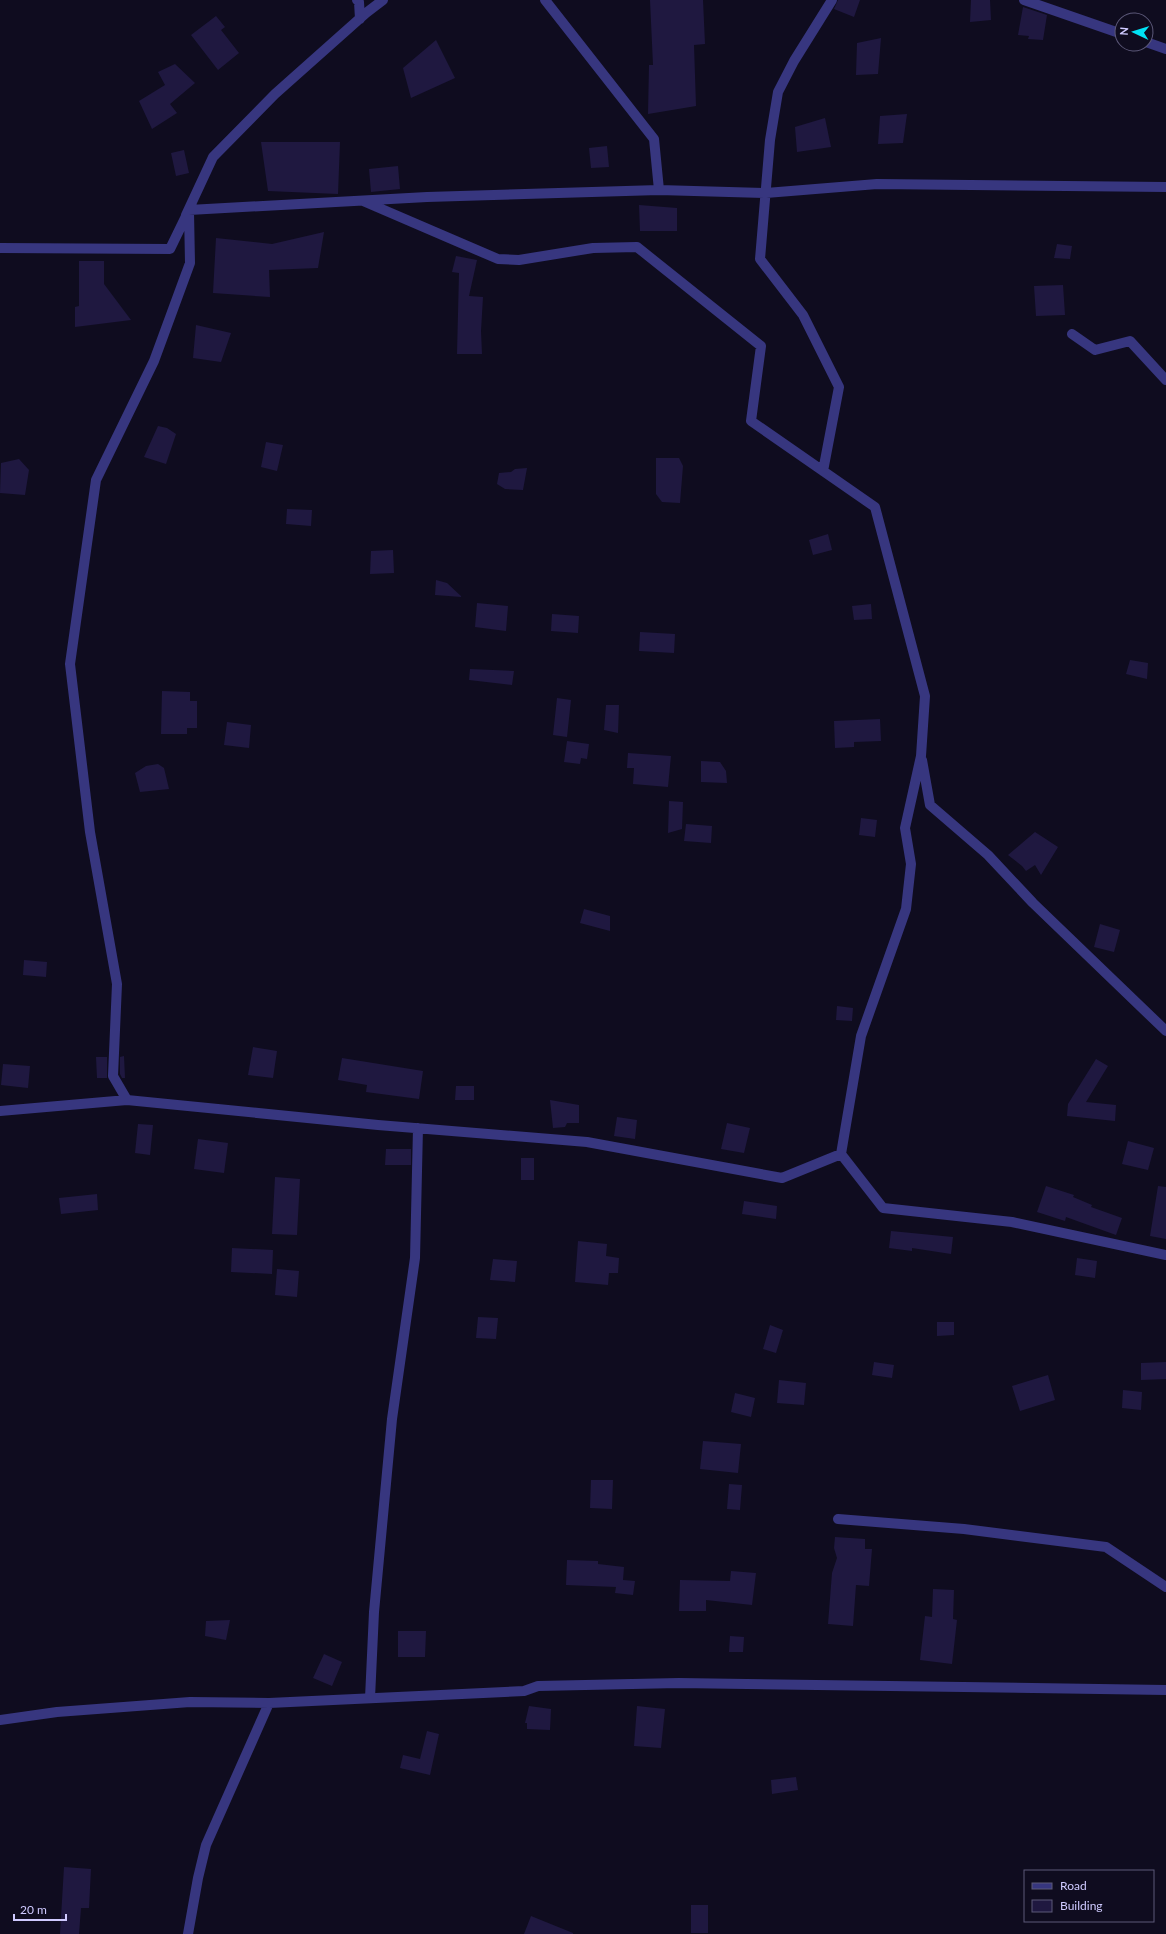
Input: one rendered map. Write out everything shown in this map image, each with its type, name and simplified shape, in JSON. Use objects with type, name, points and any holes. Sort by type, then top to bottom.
[{"type":"street","points":[[357,0],[359,2],[360,19]]},
{"type":"street","points":[[170,249],[212,157],[275,94],[383,0]]},
{"type":"street","points":[[545,0],[654,139],[658,190]]},
{"type":"street","points":[[822,471],[839,387],[803,315],[760,259],[770,140],[778,92],[794,61],[832,0]]},
{"type":"street","points":[[1024,0],[1114,31]]},
{"type":"street","points":[[1154,45],[1166,49]]},
{"type":"street","points":[[189,210],[427,197],[658,190],[766,193],[876,184],[1166,188]]},
{"type":"street","points":[[362,201],[498,259],[519,260],[592,248],[637,247],[761,346],[751,421],[875,507],[925,696],[921,756],[905,828],[911,864],[906,909],[861,1036],[841,1154],[883,1208],[1012,1222],[1166,1255]]},
{"type":"street","points":[[170,249],[189,210]]},
{"type":"street","points":[[127,1100],[113,1076],[117,984],[90,832],[70,664],[96,480],[154,361],[190,263],[189,210]]},
{"type":"street","points":[[0,248],[170,249]]},
{"type":"street","points":[[1072,334],[1095,350],[1130,341],[1166,380]]},
{"type":"street","points":[[921,756],[930,804],[988,855],[1033,903],[1166,1031]]},
{"type":"street","points":[[0,1111],[127,1100],[418,1128],[587,1142],[782,1178],[841,1154]]},
{"type":"street","points":[[370,1698],[374,1612],[391,1427],[415,1258],[418,1128]]},
{"type":"street","points":[[838,1519],[964,1529],[1106,1547],[1166,1587]]},
{"type":"street","points":[[0,1720],[57,1712],[190,1702],[268,1703],[524,1691],[538,1686],[679,1683],[1166,1690]]},
{"type":"street","points":[[188,1934],[198,1878],[206,1845],[268,1703]]},
{"type":"building","points":[[650,0],[703,0],[705,44],[694,45],[696,106],[648,114],[649,65],[653,65]]},
{"type":"building","points":[[838,0],[860,0],[854,17],[834,9]]},
{"type":"building","points":[[971,0],[990,0],[991,20],[970,22]]},
{"type":"building","points":[[1023,7],[1047,15],[1043,40],[1028,39],[1029,36],[1018,35]]},
{"type":"building","points":[[216,16],[225,27],[221,30],[239,53],[218,70],[191,35]]},
{"type":"building","points":[[881,38],[878,74],[856,75],[857,43]]},
{"type":"building","points":[[436,40],[455,78],[411,98],[403,68]]},
{"type":"building","points":[[175,64],[195,83],[170,104],[177,113],[152,129],[139,101],[165,85],[158,72]]},
{"type":"building","points":[[907,114],[903,143],[878,144],[880,116]]},
{"type":"building","points":[[825,118],[831,147],[797,152],[795,127]]},
{"type":"building","points":[[261,142],[340,142],[338,194],[268,191]]},
{"type":"building","points":[[607,146],[609,167],[591,168],[589,148]]},
{"type":"building","points":[[184,150],[189,173],[176,176],[171,153]]},
{"type":"building","points":[[398,166],[400,189],[371,192],[369,169]]},
{"type":"building","points":[[639,205],[677,208],[677,231],[640,231]]},
{"type":"building","points":[[324,232],[318,268],[269,270],[270,297],[213,293],[216,238],[272,244]]},
{"type":"building","points":[[1057,244],[1072,246],[1070,259],[1054,258]]},
{"type":"building","points":[[456,256],[477,260],[469,296],[483,297],[481,331],[482,354],[457,354],[459,273],[452,272]]},
{"type":"building","points":[[79,261],[104,261],[104,284],[131,320],[75,327],[75,307],[79,306]]},
{"type":"building","points":[[1063,285],[1065,315],[1036,316],[1034,286]]},
{"type":"building","points":[[196,325],[231,333],[221,362],[193,358]]},
{"type":"building","points":[[158,426],[167,428],[176,434],[166,464],[144,457]]},
{"type":"building","points":[[266,442],[283,445],[277,471],[261,467]]},
{"type":"building","points":[[656,458],[679,458],[683,466],[680,503],[662,502],[656,494]]},
{"type":"building","points":[[19,459],[29,470],[25,495],[0,493],[1,463]]},
{"type":"building","points":[[527,468],[523,490],[505,489],[497,484],[499,473]]},
{"type":"building","points":[[287,509],[312,510],[311,526],[286,524]]},
{"type":"building","points":[[828,534],[832,550],[813,555],[809,540]]},
{"type":"building","points":[[393,550],[394,573],[370,574],[371,551]]},
{"type":"building","points":[[436,580],[447,583],[462,597],[435,595]]},
{"type":"building","points":[[477,603],[508,606],[506,631],[475,627]]},
{"type":"building","points":[[871,604],[872,619],[854,620],[852,606]]},
{"type":"building","points":[[552,614],[579,616],[578,633],[551,631]]},
{"type":"building","points":[[640,632],[675,634],[674,653],[639,651]]},
{"type":"building","points":[[1130,660],[1148,663],[1147,679],[1126,674]]},
{"type":"building","points":[[470,669],[514,671],[512,685],[469,680]]},
{"type":"building","points":[[162,691],[190,692],[190,701],[197,701],[197,728],[187,728],[187,734],[161,734]]},
{"type":"building","points":[[557,698],[571,700],[567,737],[553,735]]},
{"type":"building","points":[[606,705],[619,705],[618,733],[604,730]]},
{"type":"building","points":[[880,719],[881,741],[854,742],[854,747],[835,748],[834,721]]},
{"type":"building","points":[[227,722],[251,725],[249,748],[224,745]]},
{"type":"building","points":[[567,741],[589,744],[587,759],[581,758],[580,764],[564,762]]},
{"type":"building","points":[[628,753],[671,756],[668,787],[633,784],[634,768],[627,768]]},
{"type":"building","points":[[701,761],[720,762],[726,771],[727,783],[701,782]]},
{"type":"building","points":[[158,764],[164,768],[169,789],[140,792],[135,773],[146,766]]},
{"type":"building","points":[[669,801],[683,802],[682,829],[668,833]]},
{"type":"building","points":[[861,818],[877,820],[875,837],[859,835]]},
{"type":"building","points":[[686,824],[712,826],[711,843],[684,841]]},
{"type":"building","points":[[1035,832],[1058,847],[1041,875],[1035,865],[1026,871],[1008,855]]},
{"type":"building","points":[[584,909],[610,916],[610,931],[580,923]]},
{"type":"building","points":[[1100,924],[1120,930],[1114,952],[1094,947]]},
{"type":"building","points":[[24,960],[47,962],[46,977],[23,975]]},
{"type":"building","points":[[837,1006],[853,1008],[852,1021],[836,1020]]},
{"type":"building","points":[[253,1047],[277,1051],[273,1078],[248,1075]]},
{"type":"building","points":[[124,1056],[125,1078],[122,1078],[120,1074],[120,1057]]},
{"type":"building","points":[[96,1057],[107,1057],[107,1078],[97,1078]]},
{"type":"building","points":[[342,1058],[423,1071],[419,1099],[366,1092],[367,1085],[338,1080]]},
{"type":"building","points":[[1096,1059],[1108,1066],[1086,1102],[1116,1105],[1115,1121],[1067,1116],[1068,1104]]},
{"type":"building","points":[[3,1064],[30,1066],[28,1088],[1,1085]]},
{"type":"building","points":[[456,1086],[474,1086],[474,1100],[455,1100]]},
{"type":"building","points":[[550,1100],[579,1105],[579,1123],[567,1123],[565,1127],[553,1128]]},
{"type":"building","points":[[617,1117],[637,1120],[635,1139],[614,1136]]},
{"type":"building","points":[[727,1123],[750,1128],[744,1153],[721,1149]]},
{"type":"building","points":[[138,1124],[153,1125],[150,1155],[135,1153]]},
{"type":"building","points":[[198,1139],[228,1143],[224,1173],[194,1169]]},
{"type":"building","points":[[1128,1141],[1154,1148],[1148,1170],[1122,1164]]},
{"type":"building","points":[[386,1149],[411,1149],[411,1165],[385,1165]]},
{"type":"building","points":[[521,1158],[534,1158],[534,1180],[521,1180]]},
{"type":"building","points":[[275,1177],[300,1179],[297,1235],[272,1234]]},
{"type":"building","points":[[1046,1186],[1074,1195],[1073,1197],[1092,1205],[1091,1207],[1122,1218],[1116,1235],[1066,1217],[1065,1221],[1037,1212]]},
{"type":"building","points":[[1158,1186],[1166,1187],[1166,1239],[1150,1236]]},
{"type":"building","points":[[97,1194],[98,1210],[61,1214],[59,1198]]},
{"type":"building","points":[[744,1201],[777,1206],[776,1219],[742,1214]]},
{"type":"building","points":[[891,1231],[953,1237],[951,1254],[912,1248],[912,1251],[889,1248]]},
{"type":"building","points":[[578,1241],[607,1244],[606,1256],[619,1258],[618,1273],[609,1273],[608,1285],[575,1282]]},
{"type":"building","points":[[232,1248],[273,1250],[272,1274],[231,1272]]},
{"type":"building","points":[[1077,1258],[1097,1261],[1095,1278],[1075,1275]]},
{"type":"building","points":[[493,1259],[517,1261],[515,1282],[490,1280]]},
{"type":"building","points":[[277,1269],[299,1271],[297,1297],[275,1295]]},
{"type":"building","points":[[478,1317],[498,1318],[496,1339],[476,1338]]},
{"type":"building","points":[[937,1322],[954,1322],[954,1335],[937,1336]]},
{"type":"building","points":[[770,1325],[783,1330],[776,1353],[763,1349]]},
{"type":"building","points":[[874,1362],[894,1365],[892,1378],[872,1375]]},
{"type":"building","points":[[1166,1362],[1166,1379],[1141,1380],[1141,1363]]},
{"type":"building","points":[[1048,1375],[1055,1400],[1020,1411],[1012,1386]]},
{"type":"building","points":[[779,1380],[806,1383],[804,1405],[777,1403]]},
{"type":"building","points":[[1123,1390],[1142,1392],[1141,1410],[1122,1408]]},
{"type":"building","points":[[735,1393],[755,1398],[751,1417],[731,1412]]},
{"type":"building","points":[[703,1441],[741,1444],[738,1473],[700,1469]]},
{"type":"building","points":[[591,1480],[613,1480],[612,1509],[590,1508]]},
{"type":"building","points":[[729,1484],[742,1485],[740,1510],[727,1509]]},
{"type":"building","points":[[835,1537],[865,1539],[865,1549],[872,1549],[869,1586],[856,1585],[853,1626],[828,1624],[832,1573],[837,1558],[834,1548]]},
{"type":"building","points":[[567,1560],[598,1561],[598,1564],[624,1567],[623,1580],[635,1581],[633,1595],[615,1593],[616,1587],[566,1585]]},
{"type":"building","points":[[731,1571],[756,1573],[752,1605],[706,1600],[706,1611],[679,1611],[680,1580],[730,1581]]},
{"type":"building","points":[[933,1589],[954,1590],[953,1619],[957,1620],[952,1664],[920,1660],[925,1616],[932,1617]]},
{"type":"building","points":[[230,1620],[226,1640],[205,1636],[206,1621]]},
{"type":"building","points":[[398,1631],[426,1631],[425,1657],[398,1657]]},
{"type":"building","points":[[730,1636],[744,1637],[743,1652],[729,1652]]},
{"type":"building","points":[[324,1654],[342,1662],[332,1686],[313,1678]]},
{"type":"building","points":[[529,1706],[551,1709],[550,1730],[527,1729],[527,1723],[525,1723]]},
{"type":"building","points":[[637,1706],[665,1709],[661,1748],[634,1746]]},
{"type":"building","points":[[427,1731],[439,1734],[430,1775],[400,1768],[403,1755],[420,1759]]},
{"type":"building","points":[[796,1777],[798,1790],[772,1794],[771,1780]]},
{"type":"building","points":[[64,1867],[91,1869],[89,1908],[81,1908],[79,1934],[60,1934]]},
{"type":"building","points":[[691,1905],[708,1905],[708,1933],[691,1933]]},
{"type":"building","points":[[531,1916],[573,1933],[573,1934],[524,1934]]}]
